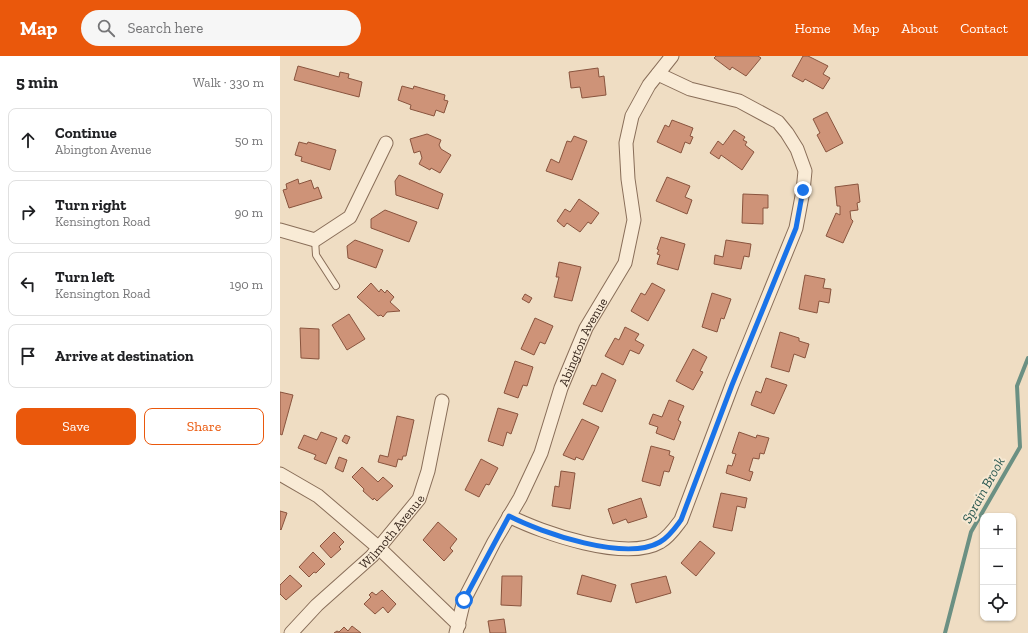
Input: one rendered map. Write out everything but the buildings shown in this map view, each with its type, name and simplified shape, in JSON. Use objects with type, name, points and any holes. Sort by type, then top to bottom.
[{"type":"street","name":"Abington Avenue","points":[[457,629],[464,600],[541,453],[561,388],[586,328],[625,263],[634,220],[628,179],[626,143],[632,116],[649,85],[672,56]]},
{"type":"street","points":[[509,516],[532,528],[611,549],[639,548],[659,543],[671,533],[681,520],[732,385],[796,228],[803,190],[804,171],[797,149],[787,132],[778,122],[739,102],[690,89],[658,74]]},
{"type":"street","points":[[280,230],[315,240],[350,217],[386,143]]},
{"type":"street","name":"Wilmoth Avenue","points":[[291,633],[318,605],[372,556],[419,499],[428,471],[442,401]]},
{"type":"street","points":[[280,474],[318,496],[379,548],[457,629]]},
{"type":"lane","points":[[315,240],[316,255],[336,286]]},
{"type":"waterway","name":"Sprain Brook","points":[[945,633],[971,532],[1020,447],[1017,386],[1028,358]]},
{"type":"route","points":[[464,600],[509,516],[532,528],[611,549],[639,548],[659,543],[671,533],[681,520],[732,385],[796,228],[803,190]]}]
